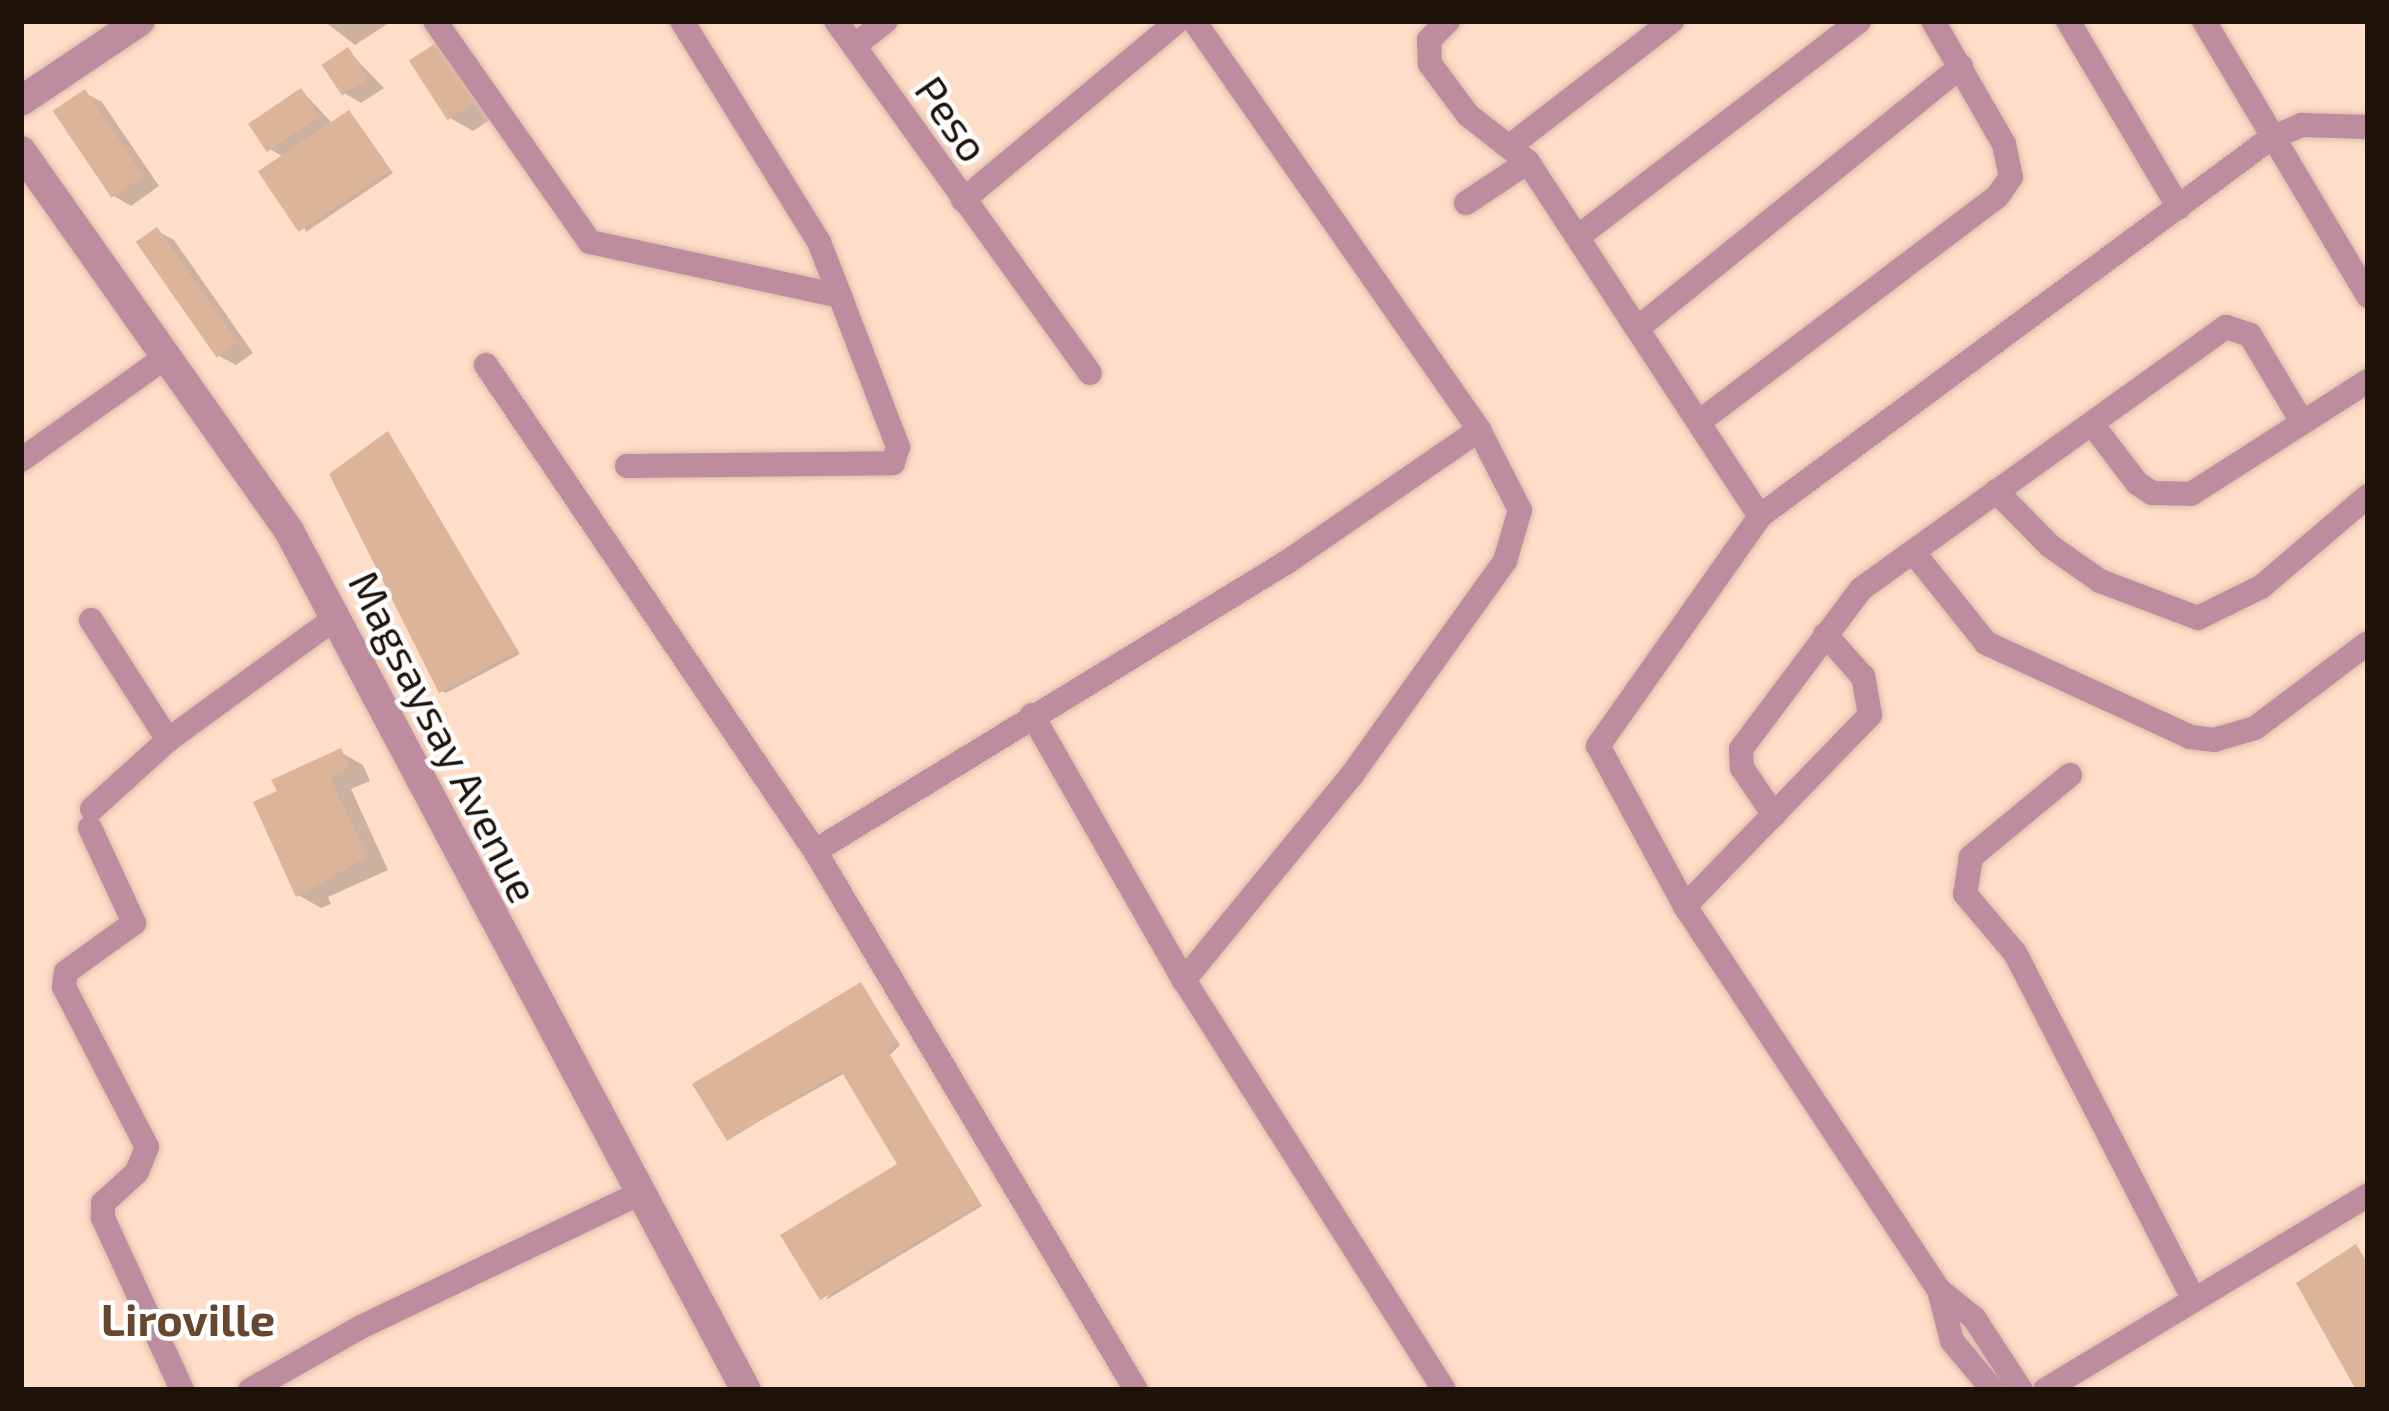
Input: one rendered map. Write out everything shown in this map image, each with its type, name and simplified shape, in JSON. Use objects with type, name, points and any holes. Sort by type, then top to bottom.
[{"type":"street","points":[[21,101],[140,21]]},
{"type":"street","points":[[435,21],[590,242],[840,296]]},
{"type":"street","points":[[627,466],[893,463],[898,447],[819,242],[682,21]]},
{"type":"street","name":"Peso","points":[[836,21],[1090,373]]},
{"type":"street","points":[[855,45],[886,21]]},
{"type":"street","points":[[963,200],[1178,21]]},
{"type":"street","points":[[1184,980],[1322,814],[1505,561],[1520,510],[1479,430],[1194,21]]},
{"type":"street","points":[[1448,21],[1429,40],[1430,64],[1468,115],[1519,154],[1580,236],[1760,516]]},
{"type":"street","points":[[1466,203],[1672,21]]},
{"type":"street","points":[[1580,236],[1859,21]]},
{"type":"street","points":[[1699,422],[1997,197],[2011,177],[2004,144],[1933,21]]},
{"type":"street","points":[[2068,21],[2179,208]]},
{"type":"street","points":[[2204,21],[2368,296]]},
{"type":"street","points":[[1638,328],[1960,66]]},
{"type":"street","points":[[2020,1390],[1973,1318],[1939,1290],[1684,905],[1598,746],[1760,516],[2271,138],[2302,125],[2368,127]]},
{"type":"street","name":"Magsaysay Avenue","points":[[21,151],[169,355],[338,616],[638,1194],[746,1390]]},
{"type":"street","points":[[1774,815],[1742,768],[1742,749],[1862,589],[1996,491],[2095,428],[2226,327],[2250,335],[2302,422]]},
{"type":"street","points":[[21,460],[169,355]]},
{"type":"street","points":[[486,365],[815,851],[1136,1390]]},
{"type":"street","points":[[2095,428],[2137,483],[2170,496],[2211,488],[2368,381]]},
{"type":"street","points":[[815,851],[1287,562],[1479,430]]},
{"type":"street","points":[[1996,491],[2100,581],[2198,618],[2248,596],[2368,496]]},
{"type":"street","points":[[1914,553],[1986,643],[2190,737],[2214,740],[2255,728],[2368,643]]},
{"type":"street","points":[[182,1390],[103,1218],[103,1203],[137,1172],[147,1147],[64,986],[65,972],[134,923],[91,819],[168,740],[338,616]]},
{"type":"street","points":[[92,620],[168,740]]},
{"type":"street","points":[[1684,905],[1870,716],[1863,677],[1825,634]]},
{"type":"street","points":[[1032,715],[1184,980],[1444,1390]]},
{"type":"street","points":[[2070,775],[1971,857],[1963,870],[1965,894],[2015,953],[2192,1296]]},
{"type":"street","points":[[250,1390],[361,1327],[638,1194]]},
{"type":"street","points":[[2045,1390],[2192,1296],[2368,1195]]},
{"type":"street","points":[[1939,1290],[1952,1341],[1993,1390]]},
{"type":"building","points":[[439,41],[478,101],[447,120],[409,61]]},
{"type":"building","points":[[348,47],[369,78],[342,96],[321,65]]},
{"type":"building","points":[[301,88],[320,116],[267,152],[248,124]]},
{"type":"building","points":[[85,89],[144,176],[111,198],[53,111]]},
{"type":"building","points":[[349,110],[390,171],[299,232],[258,172]]},
{"type":"building","points":[[157,227],[238,343],[217,357],[136,242]]},
{"type":"building","points":[[388,431],[518,651],[439,693],[329,474]]},
{"type":"building","points":[[341,748],[349,768],[330,777],[367,857],[296,897],[253,802],[277,791],[271,780]]},
{"type":"building","points":[[861,982],[897,1042],[887,1051],[980,1204],[820,1300],[780,1235],[897,1164],[841,1071],[727,1141],[692,1084]]},
{"type":"building","points":[[2356,1244],[2368,1264],[2368,1390],[2356,1390],[2296,1283]]},
{"type":"district","name":"Liroville","points":[[188,1319]]}]
